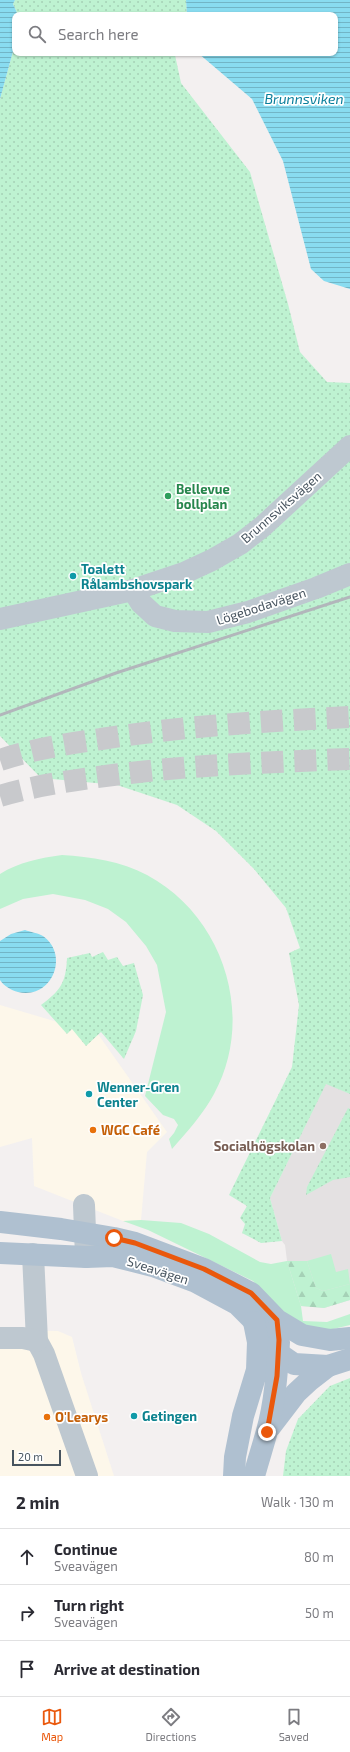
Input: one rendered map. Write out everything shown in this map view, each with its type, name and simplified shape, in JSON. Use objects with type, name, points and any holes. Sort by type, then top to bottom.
[{"type":"main road","name":"Sveavägen","points":[[0,1222],[85,1233],[135,1243],[204,1269],[251,1293],[277,1320],[302,1335],[330,1340],[350,1338]]},
{"type":"main road","name":"Sveavägen","points":[[0,1253],[86,1257],[113,1256],[152,1266],[196,1282],[237,1304],[254,1321],[278,1353],[294,1364],[328,1366]]},
{"type":"main road","points":[[254,1476],[265,1438],[277,1376],[279,1340],[277,1320]]},
{"type":"main road","points":[[234,1476],[235,1458],[243,1416],[257,1370],[258,1342],[254,1321]]},
{"type":"main road","points":[[257,1370],[278,1353],[315,1352],[338,1349],[350,1343]]},
{"type":"main road","points":[[265,1438],[296,1393],[328,1366],[350,1359]]},
{"type":"street","name":"Brunnsviksvägen","points":[[0,619],[133,590],[184,573],[212,560],[240,544],[262,527],[350,446]]},
{"type":"street","name":"Lögebodavägen","points":[[133,590],[141,603],[155,616],[174,621],[208,622],[248,612],[316,588],[350,574]]},
{"type":"street","points":[[84,1204],[86,1257]]},
{"type":"street","points":[[33,1254],[37,1341],[44,1354],[87,1476]]},
{"type":"street","points":[[0,1338],[23,1338],[37,1341]]},
{"type":"shaded area","points":[[0,1005],[98,1034],[167,1132],[147,1152],[141,1220],[123,1221],[34,1186],[32,1138],[0,1147]]},
{"type":"shaded area","name":"Socialhögskolan","points":[[326,1083],[350,1094],[350,1300],[324,1308],[301,1306],[287,1261],[285,1245],[282,1241],[270,1198]]},
{"type":"shaded area","points":[[0,1330],[58,1331],[72,1337],[81,1373],[114,1476],[0,1476]]},
{"type":"green space","points":[[15,0],[186,0],[187,12],[17,12],[13,4]]},
{"type":"green space","points":[[12,55],[175,56],[181,83],[250,172],[288,304],[300,352],[327,382],[350,383],[350,1094],[326,1084],[270,1198],[282,1241],[261,1243],[242,1233],[245,1224],[240,1218],[247,1206],[229,1195],[292,1067],[299,1005],[289,953],[300,948],[286,908],[254,869],[216,831],[177,805],[117,785],[41,778],[0,736],[0,99]]},
{"type":"green space","points":[[62,855],[84,857],[127,866],[147,875],[174,893],[196,916],[213,942],[225,971],[232,1002],[232,1033],[226,1064],[214,1094],[205,1109],[172,1149],[169,1139],[178,1125],[174,1119],[163,1115],[145,1096],[166,1012],[157,965],[146,946],[126,922],[108,909],[85,900],[53,894],[23,899],[0,909],[0,874],[15,866],[30,861]]},
{"type":"green space","points":[[103,952],[108,960],[117,957],[123,966],[134,963],[143,995],[136,1031],[124,1059],[101,1032],[86,1046],[72,1029],[67,1034],[41,1005],[61,986],[65,974],[67,958],[90,953],[92,957]]},
{"type":"green space","points":[[348,1108],[350,1109],[350,1177],[333,1180],[306,1195],[307,1187]]},
{"type":"green space","points":[[141,1220],[181,1223],[209,1234],[260,1262],[271,1264],[287,1261],[301,1306],[303,1321],[327,1322],[350,1314],[350,1325],[325,1331],[298,1326],[277,1308],[253,1281],[148,1230],[123,1221]]},
{"type":"green space","points":[[331,1254],[336,1272],[348,1269],[350,1284],[323,1291],[316,1288],[307,1261]]},
{"type":"green space","points":[[287,1261],[307,1261],[316,1288],[323,1291],[350,1284],[350,1300],[324,1308],[301,1306]]},
{"type":"green space","points":[[350,1378],[350,1476],[283,1476],[286,1451],[298,1419],[330,1386]]},
{"type":"water","points":[[0,0],[15,0],[13,4],[17,12],[12,12],[12,55],[0,99]]},
{"type":"water","name":"Brunnsviken","points":[[186,0],[350,0],[350,289],[324,281],[311,269],[283,161],[252,99],[202,56],[338,56],[338,12],[187,12]]},
{"type":"water","points":[[25,930],[43,936],[51,944],[55,954],[56,964],[48,983],[40,989],[30,993],[13,990],[0,980],[0,941],[11,934]]},
{"type":"tunnel","points":[[0,760],[37,750],[132,734],[257,722],[350,717]]},
{"type":"tunnel","points":[[0,796],[56,783],[143,772],[232,764],[350,759]]},
{"type":"railway","points":[[0,715],[116,673],[350,597]]},
{"type":"place","name":"Bellevue bollplan","points":[[168,496]]},
{"type":"place","name":"Toalett Rålambshovspark","points":[[73,576]]},
{"type":"place","name":"Wenner-Gren Center","points":[[89,1094]]},
{"type":"place","name":"WGC Café","points":[[93,1130]]},
{"type":"place","name":"Socialhögskolan","points":[[323,1146]]},
{"type":"place","name":"Getingen","points":[[134,1416]]},
{"type":"place","name":"O'Learys","points":[[47,1417]]},
{"type":"route","points":[[114,1238],[135,1243],[204,1269],[251,1293],[277,1320],[279,1340],[277,1376],[267,1432]]}]
